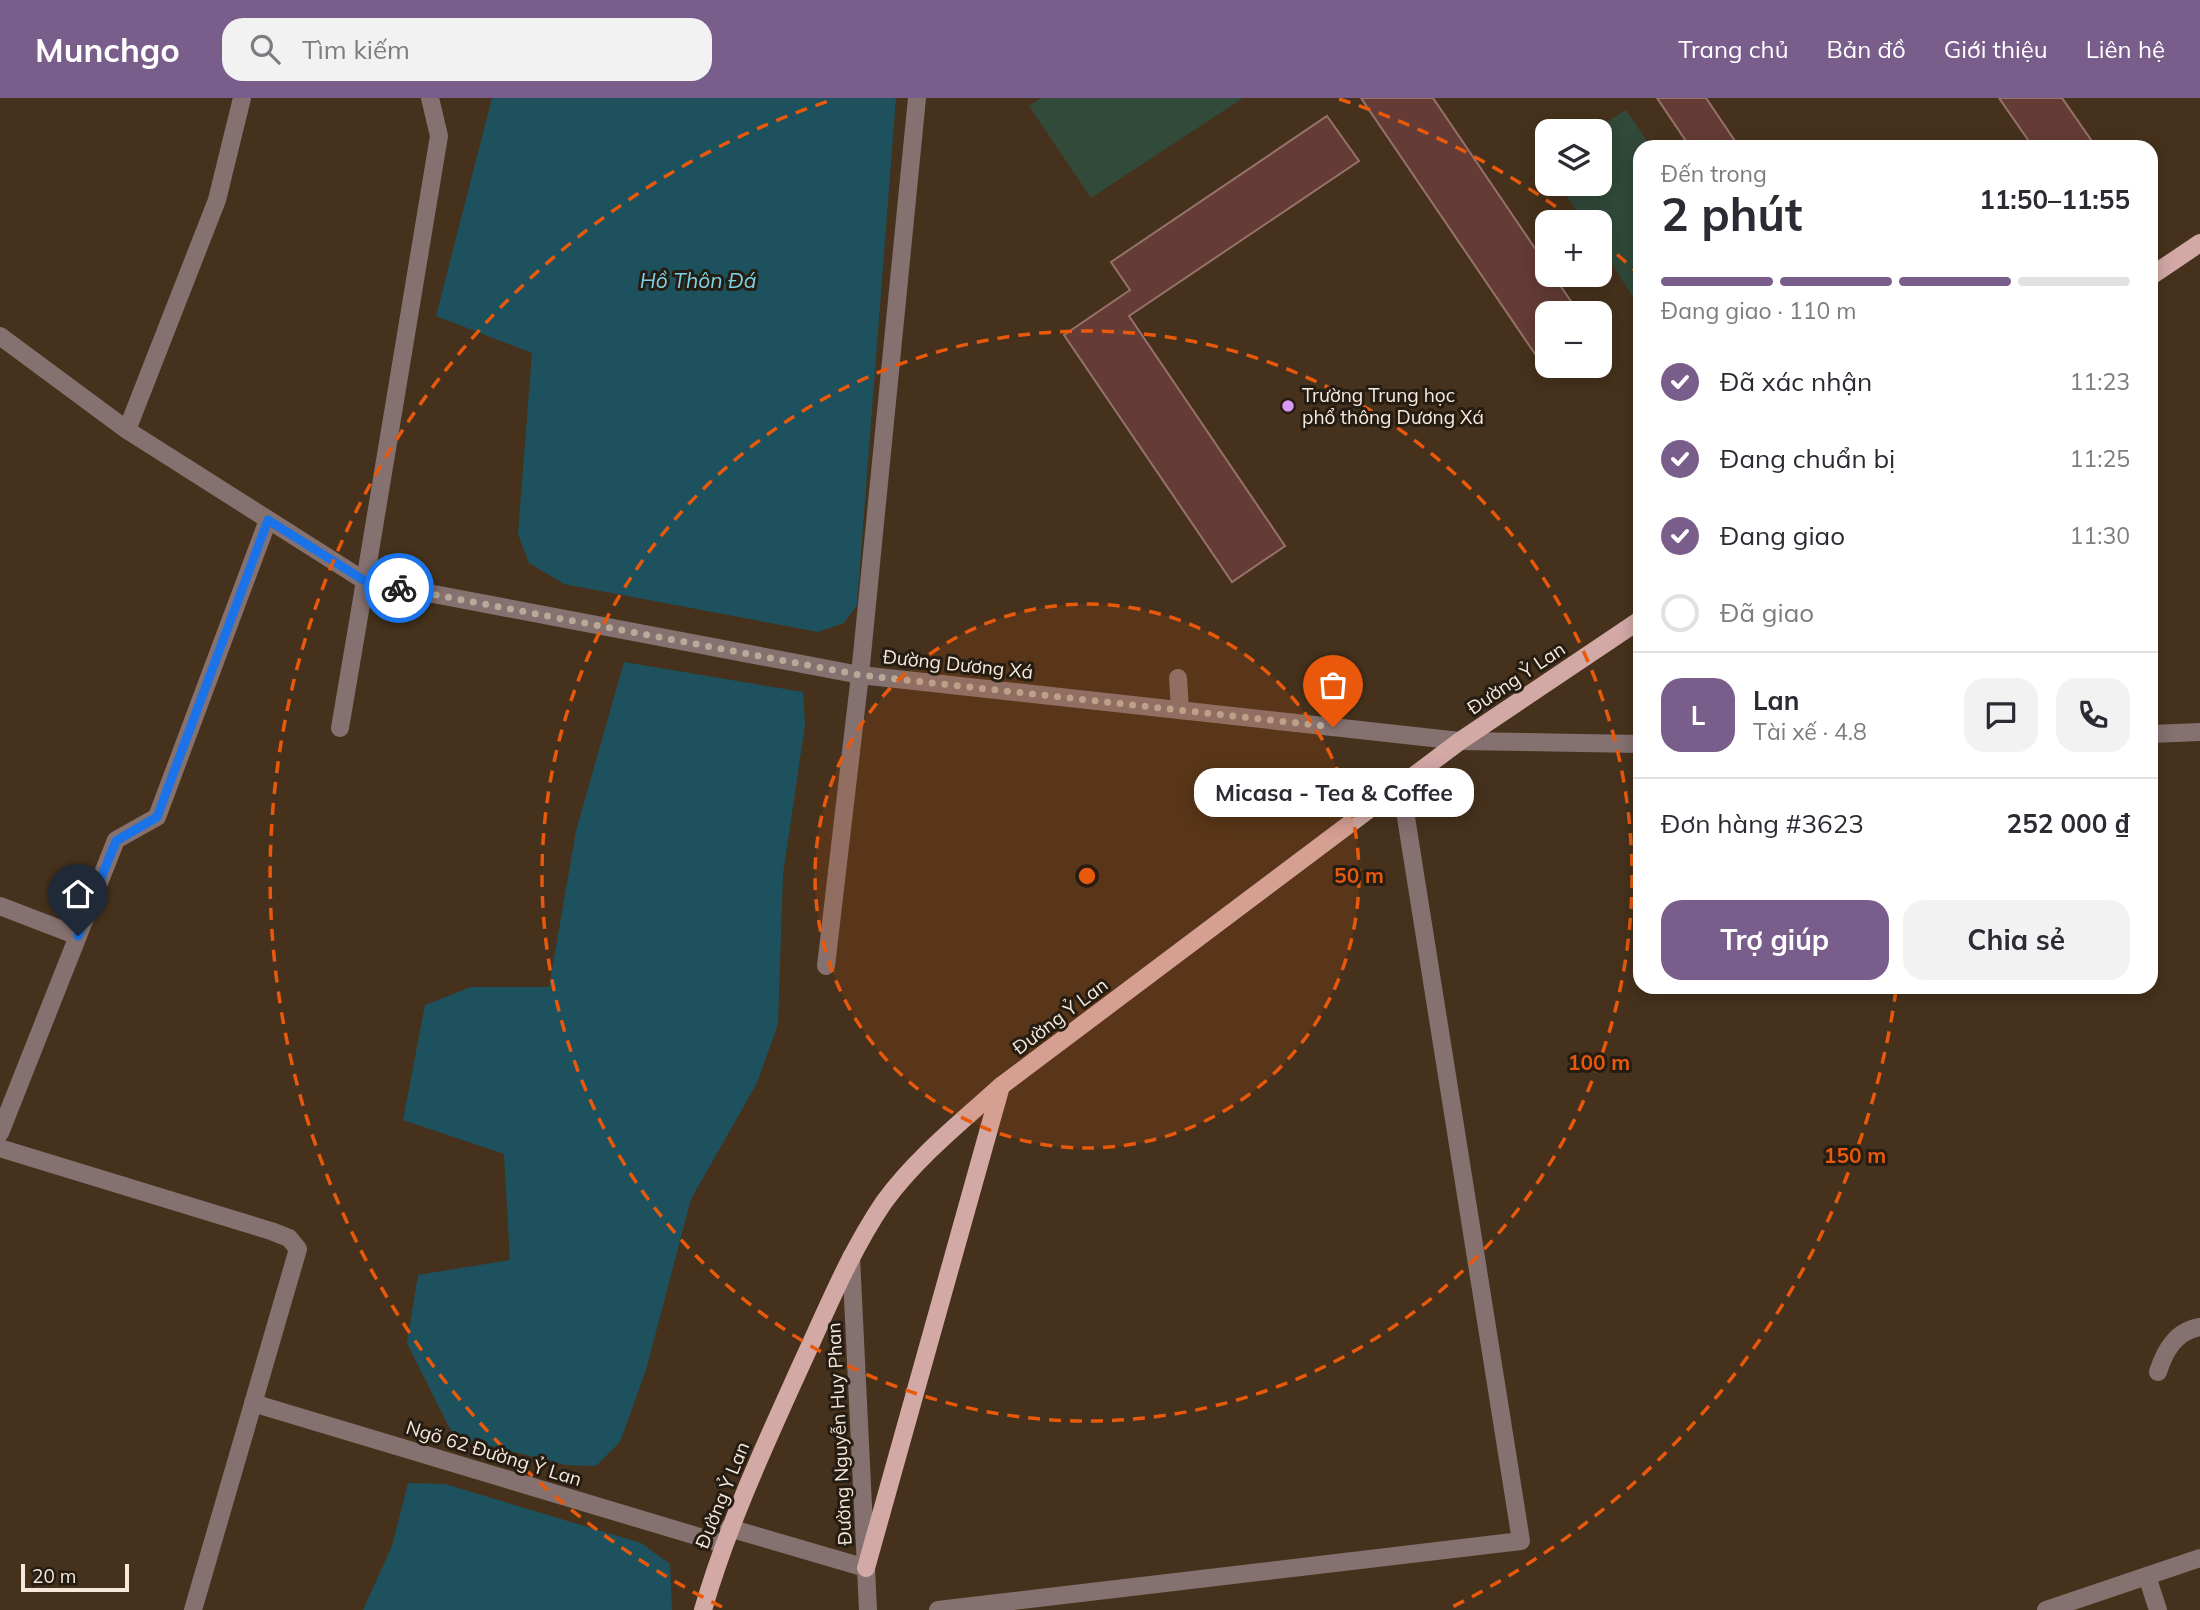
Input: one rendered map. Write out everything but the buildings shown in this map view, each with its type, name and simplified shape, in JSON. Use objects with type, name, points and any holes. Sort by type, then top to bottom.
[{"type":"main road","points":[[2158,271],[2200,243]]},
{"type":"main road","name":"Đường Ỷ Lan","points":[[703,1610],[726,1536],[851,1257],[885,1201],[921,1160],[1001,1086],[1460,741],[1633,625]]},
{"type":"main road","points":[[866,1568],[1001,1086]]},
{"type":"street","points":[[127,430],[217,200],[242,98]]},
{"type":"street","points":[[340,728],[439,136],[430,98]]},
{"type":"street","name":"Đường Dương Xá","points":[[917,98],[860,675],[1460,741],[1633,744]]},
{"type":"street","points":[[0,336],[127,430],[365,581],[860,675],[826,966]]},
{"type":"street","points":[[0,1133],[116,841],[157,817],[268,520]]},
{"type":"street","points":[[1178,678],[1180,710]]},
{"type":"street","points":[[2158,734],[2200,732]]},
{"type":"street","points":[[938,1610],[1521,1541],[1401,786]]},
{"type":"street","points":[[0,906],[78,936]]},
{"type":"street","points":[[0,1148],[271,1231],[289,1238],[298,1249],[193,1610]]},
{"type":"street","name":"Đường Nguyễn Huy Phan","points":[[851,1257],[868,1610]]},
{"type":"street","points":[[2158,1372],[2163,1356],[2175,1339],[2200,1327]]},
{"type":"street","name":"Ngõ 62 Đường Ỷ Lan","points":[[253,1403],[617,1512],[866,1568]]},
{"type":"street","points":[[2046,1610],[2200,1558]]},
{"type":"street","points":[[2147,1576],[2158,1610]]},
{"type":"green space","points":[[1041,98],[1243,98],[1091,198],[1029,106]]},
{"type":"green space","points":[[1626,110],[1646,140],[1633,140],[1633,296],[1612,264],[1612,210],[1576,210],[1567,196],[1612,196],[1612,119]]},
{"type":"water","name":"Hồ Thôn Đá","points":[[492,98],[896,98],[857,605],[844,623],[818,632],[564,584],[529,563],[518,534],[532,353],[436,316]]},
{"type":"water","points":[[624,662],[803,692],[805,725],[783,874],[778,1024],[757,1083],[691,1199],[646,1370],[620,1442],[596,1466],[566,1465],[454,1437],[407,1343],[418,1275],[510,1260],[504,1154],[403,1120],[425,1005],[471,987],[549,987],[576,831]]},
{"type":"water","points":[[408,1483],[445,1484],[641,1543],[670,1564],[672,1610],[363,1610],[392,1546]]},
{"type":"way so far","points":[[399,588],[860,675],[1333,727]]},
{"type":"place","name":"Trường Trung học phổ thông Dương Xá","points":[[1288,406]]},
{"type":"place","name":"Micasa - Tea & Coffee","points":[[1333,727]]},
{"type":"route","points":[[78,936],[116,841],[157,817],[268,520],[365,581],[399,588]]}]
